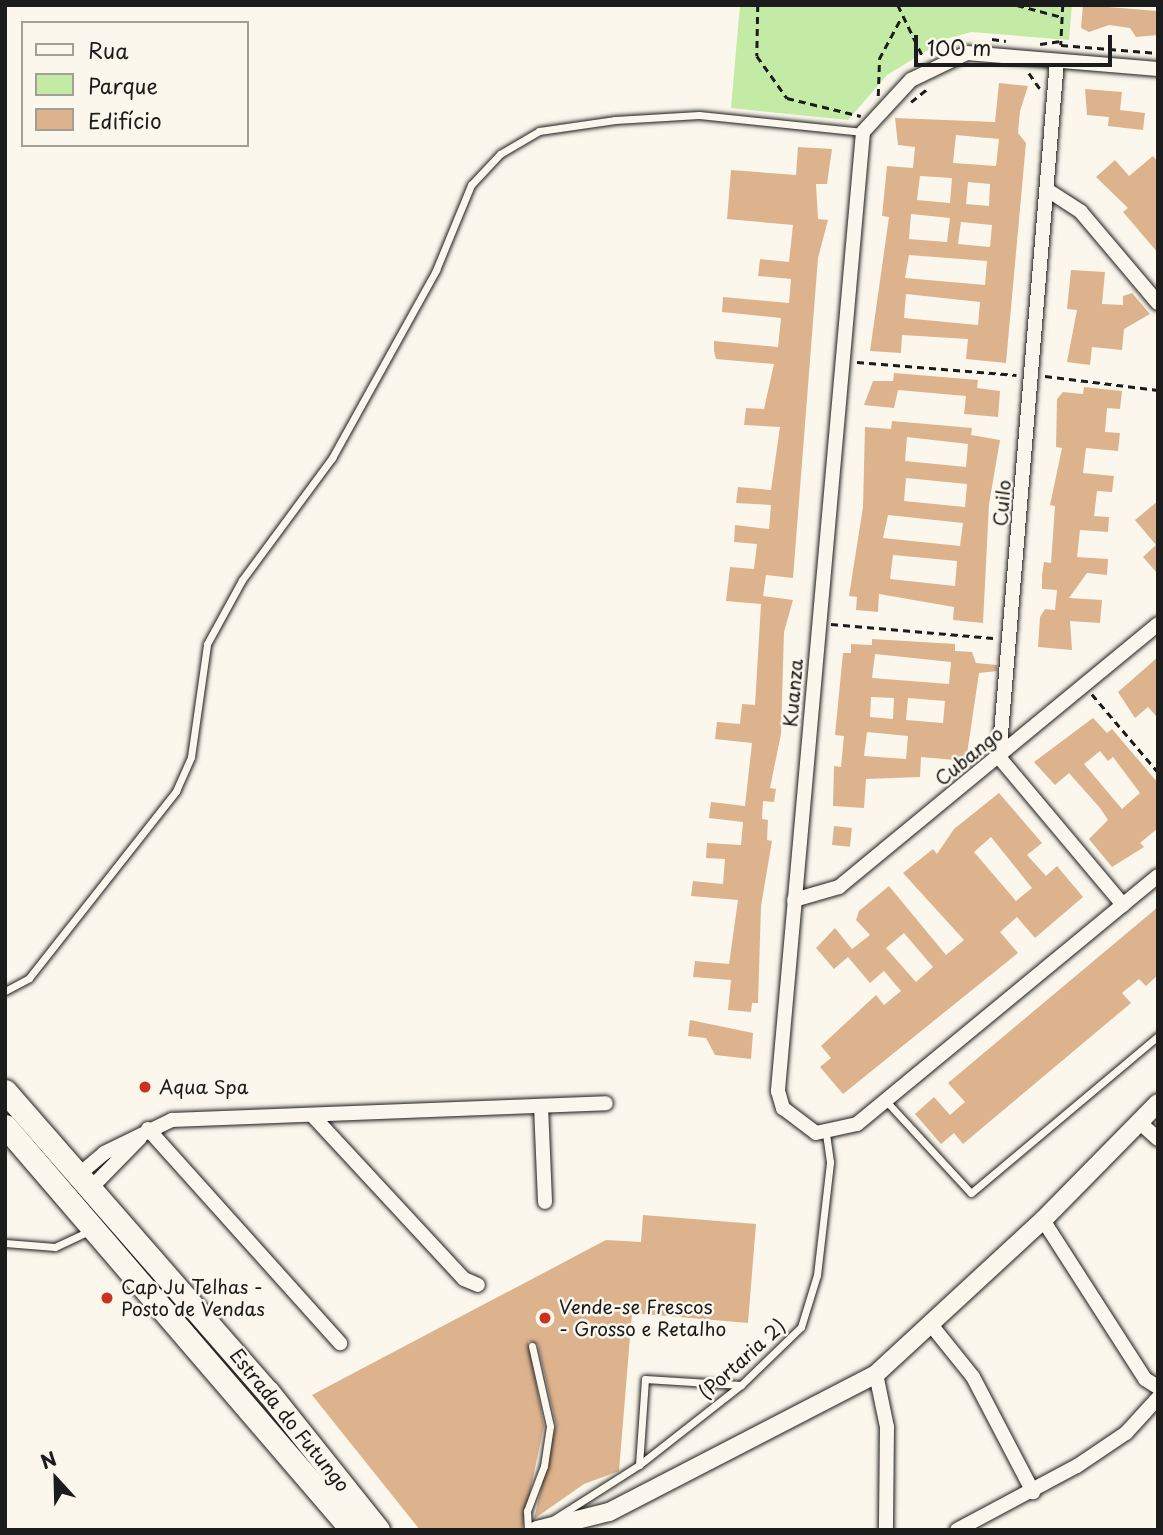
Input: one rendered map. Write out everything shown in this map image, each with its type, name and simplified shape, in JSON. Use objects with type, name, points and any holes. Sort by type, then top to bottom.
[{"type":"highway","name":"Estrada do Futungo","points":[[5,1091],[260,1382],[378,1530]]},
{"type":"highway","name":"Estrada do Futungo","points":[[5,1126],[95,1226],[352,1530]]},
{"type":"street","points":[[866,127],[883,105],[930,67],[967,53],[1158,69]]},
{"type":"street","name":"Cuilo","points":[[999,757],[1049,191],[1057,61]]},
{"type":"street","name":"Kuanza","points":[[827,1132],[795,1123],[778,1091],[866,127]]},
{"type":"street","points":[[1049,191],[1081,212],[1158,303]]},
{"type":"street","name":"Cubango","points":[[794,900],[839,887],[1158,624]]},
{"type":"street","points":[[999,757],[1123,905]]},
{"type":"street","points":[[827,1132],[857,1124],[1158,876]]},
{"type":"street","points":[[83,1183],[148,1129],[172,1120],[606,1102]]},
{"type":"street","points":[[536,1529],[589,1522],[876,1374],[932,1326],[1043,1220],[1158,1103]]},
{"type":"street","points":[[541,1105],[545,1202]]},
{"type":"street","points":[[312,1115],[464,1279],[478,1285]]},
{"type":"street","points":[[1138,1121],[1158,1139]]},
{"type":"street","points":[[148,1129],[340,1343]]},
{"type":"street","points":[[1043,1220],[1145,1379],[1158,1387]]},
{"type":"street","points":[[932,1326],[974,1377],[1033,1492]]},
{"type":"street","points":[[876,1374],[887,1427],[886,1530]]},
{"type":"street","points":[[957,1530],[1033,1492],[1126,1433],[1158,1398]]},
{"type":"lane","points":[[5,991],[29,978],[176,791],[191,757],[207,644],[242,580],[332,458],[436,271],[471,185],[500,154],[540,131],[615,120],[711,116],[866,127]]},
{"type":"lane","points":[[886,1101],[971,1193],[1158,1036]]},
{"type":"lane","name":"(Portaria 2)","points":[[536,1529],[639,1465],[741,1385],[801,1327],[812,1300],[830,1162],[827,1132]]},
{"type":"lane","points":[[5,1243],[67,1245],[95,1226]]},
{"type":"lane","points":[[532,1346],[550,1426],[544,1466],[527,1511],[536,1529]]},
{"type":"lane","points":[[639,1465],[645,1379],[741,1385]]},
{"type":"path","points":[[758,5],[757,56],[786,97],[799,105],[850,108],[866,127]]},
{"type":"path","points":[[898,5],[901,18],[930,67]]},
{"type":"path","points":[[1017,5],[1062,17]]},
{"type":"path","points":[[1061,41],[1063,5]]},
{"type":"path","points":[[883,105],[879,59],[901,18]]},
{"type":"path","points":[[1033,45],[1061,41],[1158,54]]},
{"type":"path","points":[[1016,71],[1037,78],[1040,100]]},
{"type":"path","points":[[854,361],[1016,375]]},
{"type":"path","points":[[1045,376],[1158,390]]},
{"type":"path","points":[[831,624],[993,638]]},
{"type":"path","points":[[1092,694],[1158,772]]},
{"type":"green space","points":[[740,5],[1072,5],[1069,40],[971,32],[946,39],[887,75],[848,120],[731,108]]},
{"type":"building","points":[[1083,5],[1157,11],[1158,35],[1136,37],[1130,28],[1109,25],[1089,32],[1081,28]]},
{"type":"building","points":[[999,83],[1028,86],[1020,111],[1018,133],[1026,143],[1006,363],[966,359],[968,339],[902,335],[901,353],[870,351],[889,217],[882,216],[887,166],[913,168],[915,147],[898,145],[895,118],[995,122]],"holes":[[[956,135],[999,139],[996,166],[953,163]],[[920,176],[952,178],[950,203],[917,200]],[[968,182],[990,184],[989,206],[966,204]],[[911,214],[950,218],[947,242],[909,239]],[[961,222],[992,225],[990,247],[958,244]],[[909,255],[987,261],[985,285],[905,278]],[[906,294],[980,302],[978,325],[904,318]]]},
{"type":"building","points":[[1085,89],[1122,92],[1120,110],[1145,113],[1143,130],[1108,126],[1109,117],[1087,115]]},
{"type":"building","points":[[798,147],[832,149],[827,184],[816,184],[818,219],[828,220],[818,258],[793,578],[766,575],[763,596],[793,600],[784,632],[781,734],[770,788],[776,789],[774,802],[763,801],[762,819],[768,820],[767,840],[772,841],[761,906],[758,1003],[752,1003],[751,1012],[728,1010],[731,980],[693,977],[695,961],[729,964],[738,900],[691,896],[693,881],[723,884],[725,859],[706,858],[707,843],[741,845],[743,822],[709,818],[711,802],[745,806],[752,743],[715,739],[717,722],[740,724],[742,704],[755,705],[761,604],[726,601],[730,567],[754,569],[757,544],[734,542],[735,525],[769,529],[771,505],[736,503],[738,487],[771,490],[780,427],[744,425],[746,408],[764,409],[774,364],[716,359],[714,341],[778,347],[781,318],[722,312],[723,297],[789,303],[791,279],[758,276],[760,259],[789,262],[793,225],[727,219],[731,170],[796,175]]},
{"type":"building","points":[[1153,156],[1158,162],[1158,253],[1123,212],[1128,208],[1096,177],[1115,160],[1129,176]]},
{"type":"building","points":[[1071,270],[1105,272],[1102,304],[1123,305],[1123,296],[1132,293],[1150,314],[1124,329],[1122,350],[1092,347],[1090,365],[1067,362],[1077,310],[1067,309]]},
{"type":"building","points":[[894,373],[978,380],[977,388],[1000,391],[998,417],[964,414],[966,396],[898,390],[894,408],[864,405],[873,381],[893,381]]},
{"type":"building","points":[[1084,387],[1122,391],[1120,409],[1107,408],[1105,432],[1120,433],[1118,451],[1086,448],[1083,473],[1114,476],[1112,492],[1097,491],[1094,516],[1109,517],[1108,532],[1080,530],[1077,557],[1108,559],[1107,575],[1087,573],[1069,598],[1102,600],[1100,623],[1070,621],[1072,650],[1038,647],[1040,617],[1045,609],[1055,610],[1057,590],[1042,589],[1042,575],[1044,562],[1051,563],[1055,506],[1050,505],[1062,448],[1056,447],[1057,399],[1063,392],[1083,394]]},
{"type":"building","points":[[892,421],[972,428],[971,435],[1000,440],[989,504],[983,623],[953,620],[954,607],[879,594],[878,612],[856,610],[857,597],[849,596],[863,507],[865,427],[891,429]],"holes":[[[907,437],[968,444],[966,467],[905,461]],[[906,478],[967,484],[965,507],[904,501]],[[888,515],[963,523],[960,546],[883,538]],[[893,555],[957,561],[955,586],[890,579]]]},
{"type":"building","points":[[1158,501],[1158,574],[1143,557],[1156,545],[1135,520]]},
{"type":"building","points":[[872,639],[955,644],[955,651],[972,652],[976,663],[997,665],[997,671],[979,673],[966,761],[921,757],[920,777],[866,779],[864,808],[833,806],[834,766],[841,767],[844,736],[835,735],[843,653],[851,653],[851,644],[872,645]],"holes":[[[875,654],[951,662],[949,684],[872,678]],[[871,697],[894,698],[893,719],[870,717]],[[908,698],[945,701],[943,723],[906,720]],[[867,732],[908,736],[906,759],[864,756]]]},
{"type":"building","points":[[1158,657],[1158,718],[1148,707],[1135,718],[1118,692]]},
{"type":"building","points":[[1093,718],[1107,733],[1112,729],[1158,783],[1158,828],[1140,843],[1144,847],[1112,867],[1089,839],[1108,820],[1100,808],[1069,773],[1055,785],[1034,762]],"holes":[[[1100,751],[1108,761],[1113,757],[1140,793],[1122,809],[1084,764]]]},
{"type":"building","points":[[999,793],[1042,843],[1027,855],[1046,876],[1057,866],[1083,897],[1035,938],[1017,917],[1000,932],[1018,953],[843,1094],[820,1067],[831,1058],[821,1046],[876,995],[884,1005],[901,991],[884,971],[870,983],[848,957],[834,969],[816,948],[835,928],[852,949],[870,935],[856,920],[859,911],[889,886],[946,955],[964,940],[903,873],[933,849],[937,854],[954,829]],"holes":[[[991,837],[1032,888],[1016,901],[974,852]],[[904,933],[933,967],[916,982],[886,948]]]},
{"type":"building","points":[[834,826],[852,828],[850,847],[832,845]]},
{"type":"building","points":[[1158,907],[1158,975],[1146,986],[1139,979],[1122,993],[1131,1003],[963,1144],[954,1133],[941,1144],[915,1114],[934,1097],[950,1115],[965,1102],[948,1083]]},
{"type":"building","points":[[690,1020],[753,1033],[751,1059],[715,1055],[706,1038],[688,1036]]},
{"type":"building","name":"Vende-se Frescos - Grosso e Retalho","points":[[643,1215],[756,1224],[748,1323],[632,1313],[619,1471],[584,1484],[534,1519],[556,1425],[538,1345],[528,1341],[544,1426],[522,1529],[420,1530],[312,1395],[606,1240],[641,1242]]},
{"type":"place","name":"Aqua Spa","points":[[145,1087]]},
{"type":"place","name":"Cap Ju Telhas - Posto de Vendas","points":[[107,1298]]},
{"type":"place","name":"Vende-se Frescos - Grosso e Retalho","points":[[545,1318]]}]
